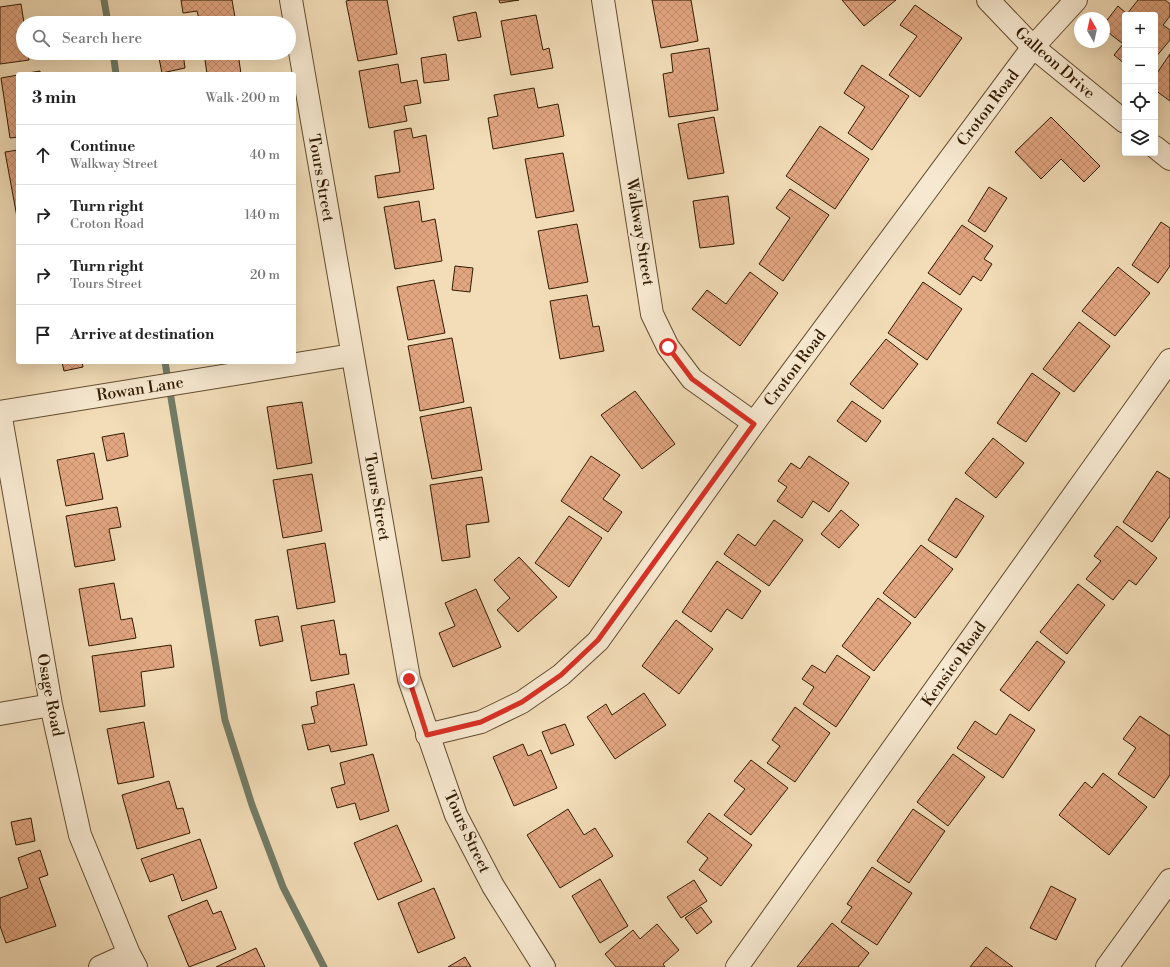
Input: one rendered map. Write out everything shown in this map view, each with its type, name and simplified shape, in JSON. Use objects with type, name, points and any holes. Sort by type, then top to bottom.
[{"type":"street","name":"Tours Street","points":[[291,0],[294,16]]},
{"type":"street","name":"Walkway Street","points":[[603,0],[652,314],[668,347],[692,379],[754,424]]},
{"type":"street","name":"Galleon Drive","points":[[988,0],[1033,47],[1123,120]]},
{"type":"street","name":"Croton Road","points":[[427,735],[481,722],[522,702],[561,675],[598,640],[754,424],[1033,47],[1076,0]]},
{"type":"street","name":"Tours Street","points":[[296,29],[409,679],[427,735],[456,815],[493,886],[544,967]]},
{"type":"street","points":[[1158,149],[1170,159]]},
{"type":"street","name":"Rowan Lane","points":[[0,412],[352,355]]},
{"type":"street","name":"Kensico Road","points":[[738,967],[1170,360]]},
{"type":"street","name":"Osage Road","points":[[0,412],[51,705],[80,835],[132,960]]},
{"type":"street","points":[[0,714],[51,705]]},
{"type":"street","points":[[1107,967],[1170,880]]},
{"type":"street","points":[[100,967],[132,960]]},
{"type":"building","points":[[181,0],[232,0],[235,16],[198,16],[197,11],[183,13]]},
{"type":"building","points":[[387,0],[397,54],[358,61],[346,1]]},
{"type":"building","points":[[499,0],[519,0],[500,3]]},
{"type":"building","points":[[652,0],[691,0],[698,41],[661,48]]},
{"type":"building","points":[[842,0],[896,0],[864,26]]},
{"type":"building","points":[[1138,0],[1165,0],[1170,4],[1170,16],[1163,25],[1170,30],[1170,40],[1158,54],[1158,12],[1129,12]]},
{"type":"building","points":[[21,4],[23,16],[16,16],[16,60],[29,60],[0,64],[0,7]]},
{"type":"building","points":[[915,5],[962,38],[920,97],[889,75],[917,36],[900,25]]},
{"type":"building","points":[[1118,6],[1125,12],[1122,12],[1122,43],[1110,34],[1110,16]]},
{"type":"building","points":[[476,12],[481,37],[458,41],[453,17]]},
{"type":"building","points":[[536,15],[543,50],[549,48],[553,68],[511,75],[501,21]]},
{"type":"building","points":[[1122,45],[1122,62],[1114,55]]},
{"type":"building","points":[[709,48],[718,110],[669,117],[663,74],[673,72],[671,54]]},
{"type":"building","points":[[446,54],[449,80],[424,83],[421,58]]},
{"type":"building","points":[[1170,54],[1170,101],[1158,92],[1158,72]]},
{"type":"building","points":[[159,60],[184,60],[185,68],[162,72]]},
{"type":"building","points":[[205,60],[239,60],[241,72],[207,72]]},
{"type":"building","points":[[398,64],[401,83],[417,80],[421,103],[404,106],[407,121],[369,128],[359,71]]},
{"type":"building","points":[[862,65],[909,96],[872,150],[848,133],[865,107],[844,93]]},
{"type":"building","points":[[16,75],[16,137],[10,138],[1,78]]},
{"type":"building","points":[[534,88],[538,108],[558,104],[564,136],[493,149],[488,118],[498,116],[494,95]]},
{"type":"building","points":[[714,117],[724,173],[688,179],[678,124]]},
{"type":"building","points":[[1051,117],[1100,166],[1084,182],[1061,159],[1041,179],[1015,152]]},
{"type":"building","points":[[820,126],[869,159],[835,209],[786,176]]},
{"type":"building","points":[[411,128],[413,138],[426,135],[434,189],[378,198],[375,176],[400,172],[394,131]]},
{"type":"building","points":[[16,150],[16,212],[5,152]]},
{"type":"building","points":[[563,153],[574,211],[536,218],[525,159]]},
{"type":"building","points":[[989,187],[1007,198],[985,232],[968,221]]},
{"type":"building","points":[[790,189],[829,215],[783,281],[759,264],[790,218],[776,208]]},
{"type":"building","points":[[728,196],[734,244],[700,248],[693,201]]},
{"type":"building","points":[[419,201],[422,222],[435,219],[442,261],[395,269],[384,207]]},
{"type":"building","points":[[1161,222],[1170,228],[1170,266],[1158,283],[1132,265]]},
{"type":"building","points":[[577,224],[588,282],[549,289],[538,231]]},
{"type":"building","points":[[962,225],[993,246],[984,259],[992,264],[981,281],[973,276],[960,295],[928,273]]},
{"type":"building","points":[[455,266],[473,268],[470,292],[452,290]]},
{"type":"building","points":[[1118,267],[1150,293],[1115,336],[1082,311]]},
{"type":"building","points":[[750,272],[778,293],[740,346],[692,309],[707,290],[726,304]]},
{"type":"building","points":[[434,280],[445,333],[408,340],[397,287]]},
{"type":"building","points":[[923,282],[962,309],[927,360],[888,333]]},
{"type":"building","points":[[587,295],[593,327],[599,326],[604,351],[560,359],[550,301]]},
{"type":"building","points":[[1079,322],[1110,346],[1074,392],[1043,369]]},
{"type":"building","points":[[452,338],[464,402],[420,411],[408,346]]},
{"type":"building","points":[[886,339],[918,364],[883,409],[850,384]]},
{"type":"building","points":[[62,364],[82,364],[83,367],[64,371]]},
{"type":"building","points":[[1032,373],[1060,393],[1026,442],[997,423]]},
{"type":"building","points":[[635,391],[675,444],[642,469],[601,415]]},
{"type":"building","points":[[852,401],[881,421],[866,442],[837,421]]},
{"type":"building","points":[[302,402],[312,463],[277,469],[267,407]]},
{"type":"building","points":[[471,407],[482,470],[432,479],[420,417]]},
{"type":"building","points":[[124,433],[128,456],[107,461],[102,437]]},
{"type":"building","points":[[993,438],[1024,463],[996,498],[965,473]]},
{"type":"building","points":[[94,453],[103,499],[66,506],[57,460]]},
{"type":"building","points":[[591,456],[620,475],[603,499],[622,512],[608,532],[561,501]]},
{"type":"building","points":[[809,456],[849,483],[829,512],[813,501],[802,518],[777,501],[787,487],[778,481],[791,463],[800,469]]},
{"type":"building","points":[[1157,471],[1170,479],[1170,516],[1152,542],[1123,522]]},
{"type":"building","points":[[312,474],[322,531],[283,538],[273,480]]},
{"type":"building","points":[[482,477],[489,522],[466,525],[470,557],[442,561],[430,485]]},
{"type":"building","points":[[956,498],[984,516],[956,558],[928,540]]},
{"type":"building","points":[[117,507],[121,527],[109,529],[115,560],[75,567],[66,516]]},
{"type":"building","points":[[841,510],[859,525],[839,548],[821,534]]},
{"type":"building","points":[[569,516],[602,538],[569,587],[535,563]]},
{"type":"building","points":[[774,520],[803,540],[769,586],[724,554],[738,534],[755,546]]},
{"type":"building","points":[[1117,526],[1157,558],[1136,585],[1129,580],[1113,600],[1086,579],[1101,561],[1094,556]]},
{"type":"building","points":[[325,543],[335,602],[297,609],[287,550]]},
{"type":"building","points":[[921,545],[953,569],[915,618],[883,593]]},
{"type":"building","points":[[519,557],[557,597],[518,632],[497,610],[510,598],[494,580]]},
{"type":"building","points":[[717,561],[761,591],[742,619],[727,609],[711,632],[682,612]]},
{"type":"building","points":[[114,583],[121,620],[132,618],[136,638],[89,646],[79,589]]},
{"type":"building","points":[[1078,584],[1105,605],[1067,654],[1040,632]]},
{"type":"building","points":[[476,589],[501,647],[453,667],[439,633],[455,626],[445,603]]},
{"type":"building","points":[[878,598],[911,623],[874,671],[842,646]]},
{"type":"building","points":[[278,616],[283,641],[260,646],[255,620]]},
{"type":"building","points":[[334,620],[340,655],[346,654],[349,674],[311,681],[301,626]]},
{"type":"building","points":[[676,620],[713,649],[679,694],[642,666]]},
{"type":"building","points":[[1037,641],[1065,662],[1029,711],[1000,690]]},
{"type":"building","points":[[171,645],[174,667],[141,672],[145,706],[100,712],[92,656]]},
{"type":"building","points":[[837,655],[870,677],[836,727],[803,704],[814,687],[802,679],[812,665],[825,673]]},
{"type":"building","points":[[354,684],[367,745],[331,752],[329,745],[308,750],[302,725],[315,723],[311,707],[318,705],[316,692]]},
{"type":"building","points":[[644,693],[666,725],[615,759],[587,717],[606,704],[612,715]]},
{"type":"building","points":[[795,707],[830,733],[795,782],[767,763],[780,746],[772,740]]},
{"type":"building","points":[[1010,714],[1035,730],[1003,778],[957,748],[975,721],[996,735]]},
{"type":"building","points":[[1140,716],[1170,736],[1170,775],[1154,798],[1118,774],[1136,748],[1123,739]]},
{"type":"building","points":[[144,722],[154,777],[118,784],[107,729]]},
{"type":"building","points":[[565,724],[574,745],[551,754],[542,732]]},
{"type":"building","points":[[523,744],[528,756],[541,750],[557,788],[514,806],[493,757]]},
{"type":"building","points":[[373,754],[389,811],[360,820],[355,803],[337,808],[331,788],[345,784],[340,763]]},
{"type":"building","points":[[953,754],[985,777],[948,826],[917,802]]},
{"type":"building","points":[[751,760],[788,788],[751,835],[724,815],[745,789],[734,781]]},
{"type":"building","points":[[1103,773],[1147,807],[1109,855],[1059,815],[1085,782],[1092,788]]},
{"type":"building","points":[[169,781],[177,809],[183,808],[190,833],[137,849],[122,795]]},
{"type":"building","points":[[568,809],[584,835],[595,828],[613,856],[560,888],[527,835]]},
{"type":"building","points":[[913,809],[945,831],[909,883],[877,861]]},
{"type":"building","points":[[709,813],[752,845],[721,886],[699,870],[708,858],[687,842]]},
{"type":"building","points":[[31,818],[35,841],[16,845],[11,822]]},
{"type":"building","points":[[397,825],[422,881],[378,900],[354,843]]},
{"type":"building","points":[[200,839],[217,888],[182,901],[173,874],[150,882],[141,859]]},
{"type":"building","points":[[40,850],[48,875],[39,878],[56,926],[6,943],[0,926],[0,898],[28,888],[18,858]]},
{"type":"building","points":[[872,867],[912,893],[877,945],[841,922],[852,907],[847,904]]},
{"type":"building","points":[[600,879],[628,926],[600,943],[572,896]]},
{"type":"building","points":[[694,880],[707,901],[681,918],[667,897]]},
{"type":"building","points":[[1051,886],[1076,899],[1056,940],[1030,928]]},
{"type":"building","points":[[434,888],[455,938],[418,953],[398,903]]},
{"type":"building","points":[[207,900],[213,914],[221,911],[236,949],[189,967],[168,916]]},
{"type":"building","points":[[701,907],[712,922],[697,934],[685,918]]},
{"type":"building","points":[[832,923],[869,953],[858,967],[797,967]]},
{"type":"building","points":[[657,924],[679,950],[663,964],[665,967],[616,967],[605,954],[633,930],[640,939]]},
{"type":"building","points":[[986,947],[1013,967],[970,967]]},
{"type":"building","points":[[256,948],[265,967],[216,967]]},
{"type":"building","points":[[465,957],[471,967],[448,967]]},
{"type":"waterway","points":[[104,0],[107,16]]},
{"type":"waterway","points":[[114,60],[116,72]]},
{"type":"waterway","points":[[165,364],[225,720],[252,805],[283,887],[324,967]]},
{"type":"route","points":[[409,679],[427,735],[481,722],[522,702],[561,675],[598,640],[754,424],[692,379],[668,347]]}]
